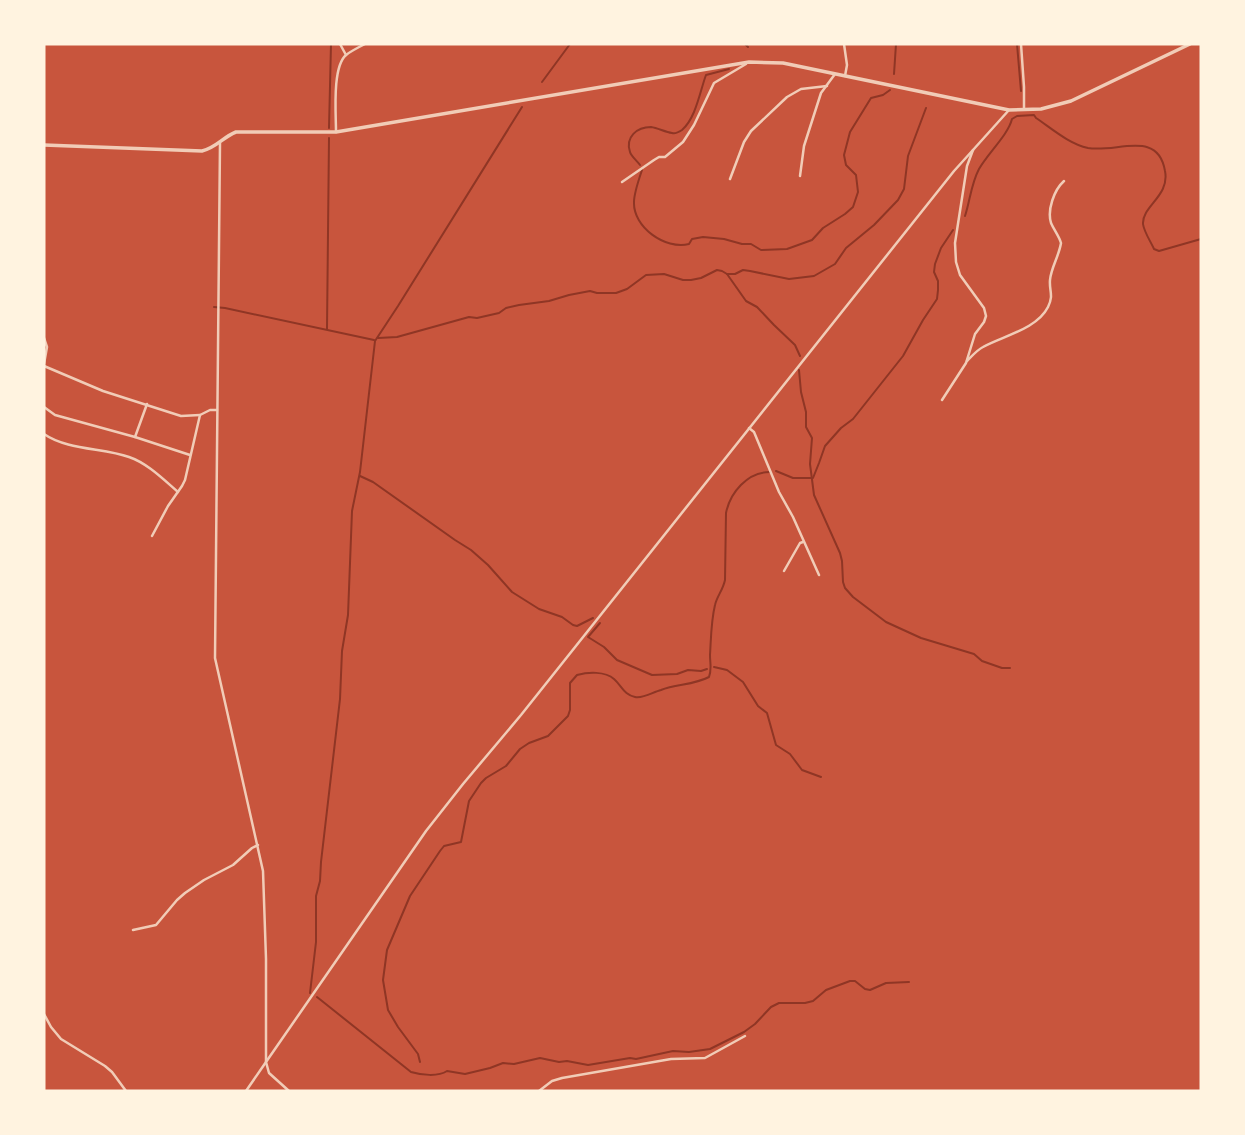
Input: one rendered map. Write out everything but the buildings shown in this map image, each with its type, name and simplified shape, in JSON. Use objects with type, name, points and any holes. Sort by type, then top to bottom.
[{"type":"street","points":[[340,44],[345,55]]},
{"type":"street","points":[[336,132],[337,76],[340,63],[345,55],[365,44]]},
{"type":"street","points":[[844,44],[847,65],[845,76]]},
{"type":"street","points":[[1021,44],[1024,109]]},
{"type":"street","points":[[44,145],[195,152],[208,150],[236,132],[336,132],[749,62],[783,63],[1009,110],[1050,108],[1071,101],[1190,44]]},
{"type":"street","points":[[622,182],[678,147],[688,136],[714,83],[749,62]]},
{"type":"street","points":[[800,176],[804,146],[821,93],[835,74]]},
{"type":"street","points":[[730,179],[751,131],[787,97],[801,89],[827,86]]},
{"type":"street","points":[[246,1091],[426,831],[954,171],[1009,110]]},
{"type":"street","points":[[220,143],[215,657],[263,871],[266,1062],[269,1073],[289,1091]]},
{"type":"street","points":[[942,400],[965,363],[975,334],[986,316],[984,308],[960,275],[956,262],[955,243],[967,166],[973,150]]},
{"type":"street","points":[[965,363],[981,348],[1014,334],[1044,314],[1052,296],[1049,282],[1061,243],[1050,221],[1052,201],[1056,187],[1064,181]]},
{"type":"street","points":[[44,338],[47,347],[44,365],[103,391],[181,416],[217,411]]},
{"type":"street","points":[[135,437],[146,404]]},
{"type":"street","points":[[44,407],[55,415],[190,455]]},
{"type":"street","points":[[152,536],[185,480],[200,415]]},
{"type":"street","points":[[749,428],[754,432],[819,575]]},
{"type":"street","points":[[44,434],[50,439],[78,447],[116,453],[138,460],[178,492]]},
{"type":"street","points":[[785,571],[800,543],[804,541]]},
{"type":"street","points":[[133,930],[156,925],[185,893],[233,865],[258,845]]},
{"type":"street","points":[[44,1014],[61,1039],[105,1066],[127,1091]]},
{"type":"street","points":[[539,1091],[552,1081],[562,1078],[671,1059],[705,1058],[745,1036]]},
{"type":"waterway","points":[[329,128],[331,44]]},
{"type":"waterway","points":[[542,82],[570,44]]},
{"type":"waterway","points":[[745,44],[748,47]]},
{"type":"waterway","points":[[894,74],[896,44]]},
{"type":"waterway","points":[[1017,44],[1021,91]]},
{"type":"waterway","points":[[640,165],[630,152],[629,142],[633,134],[651,127],[673,133],[682,130],[694,112],[706,75],[729,69]]},
{"type":"waterway","points":[[642,170],[635,194],[635,211],[645,228],[661,240],[680,245],[703,237],[751,244],[761,250],[787,249],[812,240],[823,228],[853,207],[858,192],[856,175],[846,165],[844,155],[850,132],[871,98],[890,90]]},
{"type":"waterway","points":[[310,993],[316,942],[316,896],[320,881],[340,699],[342,651],[348,615],[352,511],[360,472],[375,341],[522,107]]},
{"type":"waterway","points":[[378,338],[397,337],[469,317],[499,313],[506,308],[590,291],[616,293],[627,289],[646,275],[664,274],[691,280],[717,270],[727,274],[743,270],[789,279],[814,276],[835,264],[846,248],[898,200],[904,189],[908,156],[926,108]]},
{"type":"waterway","points":[[965,216],[979,169],[1012,119],[1034,115],[1060,135],[1081,146],[1099,149],[1135,146],[1154,150],[1161,158],[1165,171],[1164,187],[1147,212],[1143,224],[1154,249],[1159,251],[1201,239]]},
{"type":"waterway","points":[[327,329],[329,138]]},
{"type":"waterway","points":[[776,471],[793,478],[813,478],[825,446],[853,419],[903,356],[937,299],[935,264],[941,248],[953,230]]},
{"type":"waterway","points":[[727,274],[746,301],[757,307],[795,345],[800,356]]},
{"type":"waterway","points":[[214,307],[374,340]]},
{"type":"waterway","points":[[799,370],[806,427],[812,438],[810,464],[814,495],[840,553],[845,588],[886,622],[921,638],[974,654],[982,661],[1010,668]]},
{"type":"waterway","points":[[420,1062],[418,1054],[388,1010],[383,980],[387,950],[410,896],[444,846],[461,842],[469,801],[481,783],[506,766],[520,749],[548,736],[568,716],[570,683],[577,675],[601,673],[614,679],[631,696],[638,697],[709,677],[714,611],[725,580],[728,505],[736,491],[747,480],[770,472]]},
{"type":"waterway","points":[[360,476],[373,482],[471,550],[512,592],[539,609],[577,626],[593,618]]},
{"type":"waterway","points":[[600,623],[588,637],[604,647],[617,660],[652,675],[707,669]]},
{"type":"waterway","points":[[714,667],[727,670],[743,682],[758,706],[767,713],[776,745],[790,754],[802,770],[821,777]]},
{"type":"waterway","points":[[317,997],[411,1072],[434,1075],[447,1071],[465,1074],[503,1063],[514,1064],[540,1058],[588,1065],[673,1051],[710,1049],[744,1032],[779,1003],[813,1001],[826,990],[850,981],[870,990],[886,983],[909,982]]}]
